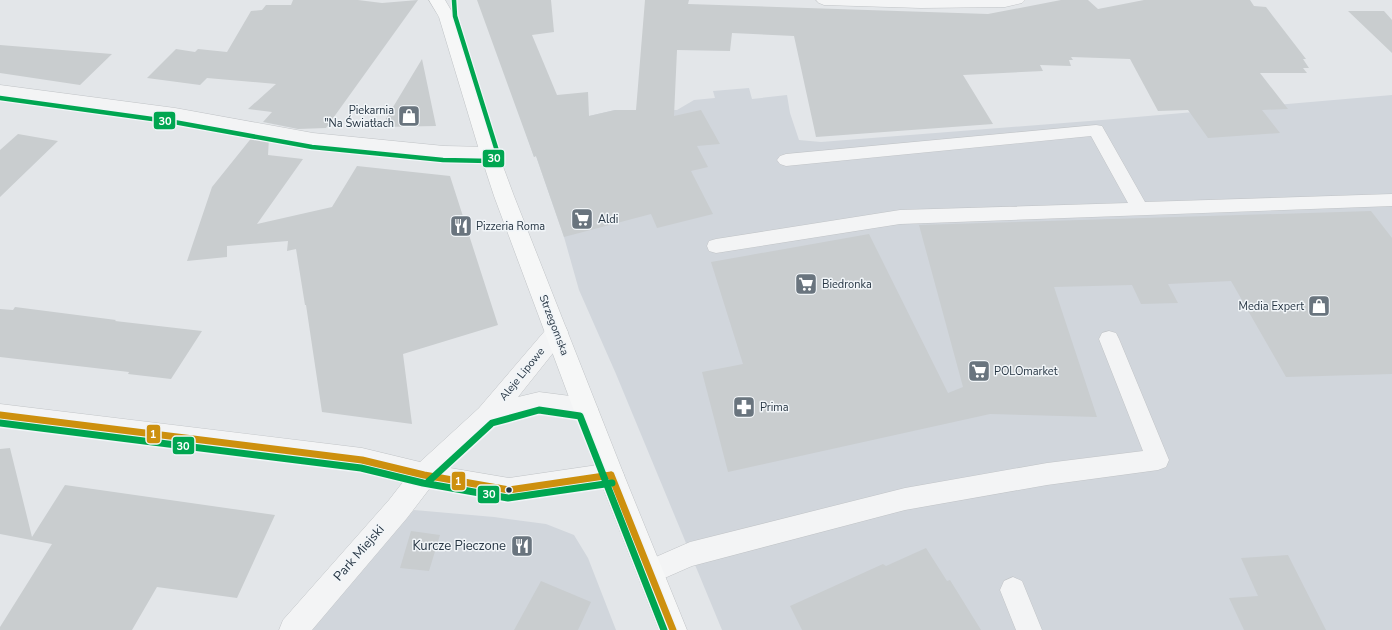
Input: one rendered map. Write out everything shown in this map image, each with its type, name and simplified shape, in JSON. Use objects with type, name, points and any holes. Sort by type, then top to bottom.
[{"type":"main road","name":"Strzegomska","points":[[437,0],[446,8],[489,153],[611,475],[673,630]]},
{"type":"street","points":[[824,0],[921,3],[1005,2],[1017,0]]},
{"type":"street","points":[[0,90],[175,114],[313,139],[444,152],[489,153]]},
{"type":"street","name":"Aleje Lipowe","points":[[424,475],[488,416],[557,332]]},
{"type":"street","name":"Aleje Lipowe","points":[[488,416],[539,402],[586,409]]},
{"type":"street","points":[[0,415],[362,460],[424,475],[509,490],[611,475]]},
{"type":"street","name":"Park Miejski","points":[[293,630],[398,509],[424,475]]},
{"type":"lane","points":[[786,160],[1096,130],[1140,209]]},
{"type":"lane","points":[[716,246],[900,217],[1392,200]]},
{"type":"lane","points":[[651,572],[690,554],[905,500],[1047,474],[1158,460],[1109,339]]},
{"type":"lane","points":[[1013,590],[1029,630]]},
{"type":"shaded area","points":[[749,88],[752,99],[787,95],[790,113],[799,140],[821,142],[1392,95],[1392,630],[722,630],[616,374],[579,290],[564,237],[536,156],[534,157],[519,113],[576,119],[615,110],[677,110],[694,100],[715,98],[713,91]]},
{"type":"shaded area","points":[[414,510],[494,517],[546,524],[574,535],[588,558],[616,630],[309,630]]},
{"type":"building","points":[[293,0],[358,0],[382,3],[418,0],[326,128],[298,129],[263,122],[272,112],[248,109],[276,84],[207,78],[200,85],[147,78],[176,49],[195,52],[198,49],[227,52],[251,11],[262,10],[266,5],[291,5]]},
{"type":"building","points":[[477,0],[551,0],[554,32],[532,35],[557,95],[588,92],[589,116],[615,110],[636,110],[645,0],[689,0],[688,4],[988,14],[1061,0],[1088,0],[1098,9],[1144,0],[1250,0],[1254,6],[1266,7],[1306,59],[1303,59],[1309,68],[1303,68],[1307,73],[1260,73],[1288,109],[1262,110],[1280,133],[1208,138],[1188,110],[1158,111],[1130,59],[1071,57],[1073,60],[1069,60],[1071,66],[1040,65],[1043,71],[963,75],[993,124],[816,137],[794,36],[732,33],[730,51],[677,50],[674,116],[701,110],[720,144],[697,146],[708,167],[691,171],[713,214],[657,228],[651,214],[564,237],[536,156],[534,157]]},
{"type":"building","points":[[1348,11],[1384,11],[1392,20],[1392,53]]},
{"type":"building","points":[[0,45],[112,54],[80,85],[0,73]]},
{"type":"building","name":"Piekarnia \"Na Światłach","points":[[422,59],[436,126],[381,127]]},
{"type":"building","points":[[18,134],[58,141],[0,197],[0,150]]},
{"type":"building","points":[[253,136],[269,138],[268,155],[303,159],[257,224],[332,207],[357,166],[450,176],[498,325],[403,354],[412,424],[322,412],[296,249],[287,251],[288,241],[227,246],[227,257],[187,261],[212,187]]},
{"type":"building","points":[[1371,211],[1392,238],[1392,374],[1286,377],[1231,281],[1168,284],[1178,303],[1141,304],[1132,285],[1054,287],[1097,417],[990,414],[728,472],[702,372],[743,364],[711,262],[869,234],[948,393],[963,387],[919,225]]},
{"type":"building","points":[[15,307],[202,331],[171,379],[128,374],[129,372],[0,357],[0,309],[13,310]]},
{"type":"building","points":[[10,448],[32,537],[65,485],[275,515],[237,598],[157,587],[132,630],[0,630],[0,627],[52,544],[0,534],[0,449]]},
{"type":"building","points":[[411,531],[440,535],[429,571],[400,568]]},
{"type":"building","points":[[926,548],[947,581],[950,580],[981,630],[802,630],[790,606],[883,564],[886,566]]},
{"type":"building","points":[[1288,555],[1326,630],[1244,630],[1229,598],[1258,596],[1241,558]]},
{"type":"building","points":[[541,581],[591,602],[578,630],[514,630]]},
{"type":"transit line","name":"30","points":[[0,98],[174,122],[312,147],[443,160],[490,161],[496,157],[497,151],[455,16],[454,0]]},
{"type":"transit line","name":"30","points":[[429,481],[492,423],[539,410],[580,416],[664,630]]},
{"type":"transit line","name":"1","points":[[0,415],[362,460],[424,475],[509,490],[611,475]]},
{"type":"transit line","name":"30","points":[[0,423],[361,468],[423,483],[508,498],[612,483]]},
{"type":"transit line","name":"1","points":[[611,475],[673,630]]},
{"type":"place","name":"Piekarnia \"Na Światłach","points":[[409,116]]},
{"type":"place","name":"Aldi","points":[[582,219]]},
{"type":"place","name":"Pizzeria Roma","points":[[461,226]]},
{"type":"place","name":"Biedronka","points":[[806,284]]},
{"type":"place","name":"Media Expert","points":[[1319,306]]},
{"type":"place","name":"POLOmarket","points":[[979,371]]},
{"type":"place","name":"Prima","points":[[744,407]]},
{"type":"place","name":"Kurcze Pieczone","points":[[522,546]]}]
